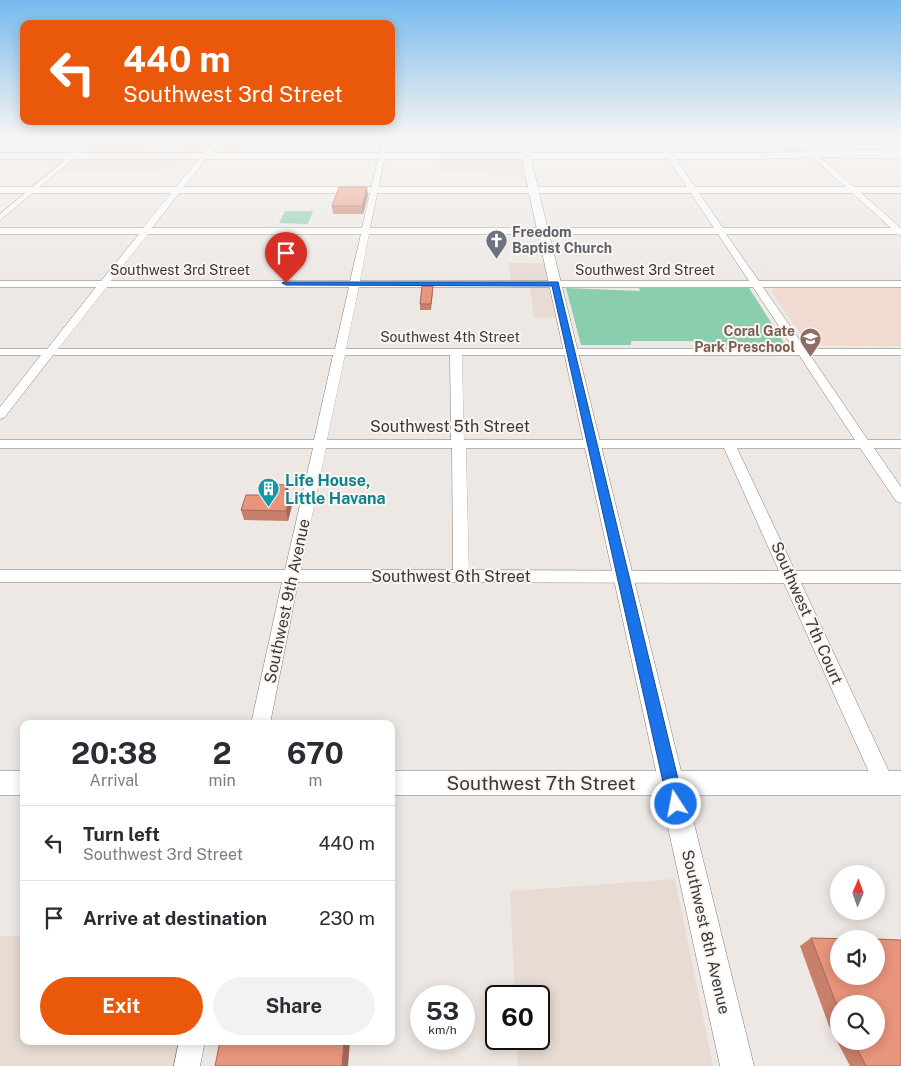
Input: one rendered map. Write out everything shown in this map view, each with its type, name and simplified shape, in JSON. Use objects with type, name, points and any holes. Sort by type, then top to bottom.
[{"type":"main road","name":"Southwest 8th Avenue","points":[[533,186],[738,1066]]},
{"type":"main road","points":[[0,190],[901,190]]},
{"type":"main road","points":[[0,783],[20,783]]},
{"type":"main road","name":"Southwest 7th Street","points":[[395,783],[892,783]]},
{"type":"street","points":[[0,218],[39,186]]},
{"type":"street","points":[[0,415],[182,186]]},
{"type":"street","name":"Southwest 9th Avenue","points":[[261,720],[376,186]]},
{"type":"street","points":[[690,186],[901,498]]},
{"type":"street","points":[[847,186],[900,232]]},
{"type":"street","points":[[0,231],[900,232]]},
{"type":"street","name":"Southwest 3rd Street","points":[[0,284],[901,284]]},
{"type":"street","name":"Southwest 4th Street","points":[[0,352],[901,352]]},
{"type":"street","points":[[456,352],[456,434],[460,453],[461,576]]},
{"type":"street","name":"Southwest 5th Street","points":[[0,444],[901,444]]},
{"type":"street","name":"Southwest 7th Court","points":[[729,444],[790,577],[892,783]]},
{"type":"street","name":"Southwest 6th Street","points":[[0,576],[901,577]]},
{"type":"street","points":[[187,1066],[191,1045]]},
{"type":"shaded area","points":[[508,263],[544,263],[555,318],[534,318],[530,288],[512,288]]},
{"type":"shaded area","points":[[901,288],[901,346],[810,345],[805,341],[772,292],[773,289]]},
{"type":"shaded area","points":[[675,879],[713,1066],[518,1066],[517,1050],[550,1050],[550,985],[514,985],[510,891]]},
{"type":"shaded area","points":[[0,936],[20,936],[20,1045],[181,1045],[177,1066],[0,1066]]},
{"type":"green space","points":[[285,211],[313,211],[308,224],[279,223]]},
{"type":"green space","points":[[566,288],[640,291],[639,288],[749,288],[786,346],[718,346],[705,341],[631,341],[631,345],[581,345]]},
{"type":"building","points":[[339,187],[367,187],[362,206],[332,206]]},
{"type":"building","points":[[422,286],[433,286],[431,304],[420,304]]},
{"type":"building","points":[[268,484],[287,485],[284,495],[290,495],[286,511],[241,510],[246,495],[264,495]]},
{"type":"building","points":[[811,938],[830,938],[830,985],[885,985],[885,939],[901,940],[901,1066],[866,1066],[858,1050],[885,1050],[885,995],[833,995]]},
{"type":"building","points":[[219,1045],[344,1045],[342,1066],[215,1066]]},
{"type":"place","name":"Freedom Baptist Church","points":[[496,259]]},
{"type":"place","name":"Coral Gate Park Preschool","points":[[811,358]]},
{"type":"place","name":"Life House, Little Havana","points":[[269,508]]},
{"type":"route","points":[[286,283],[556,283],[676,804]]}]
